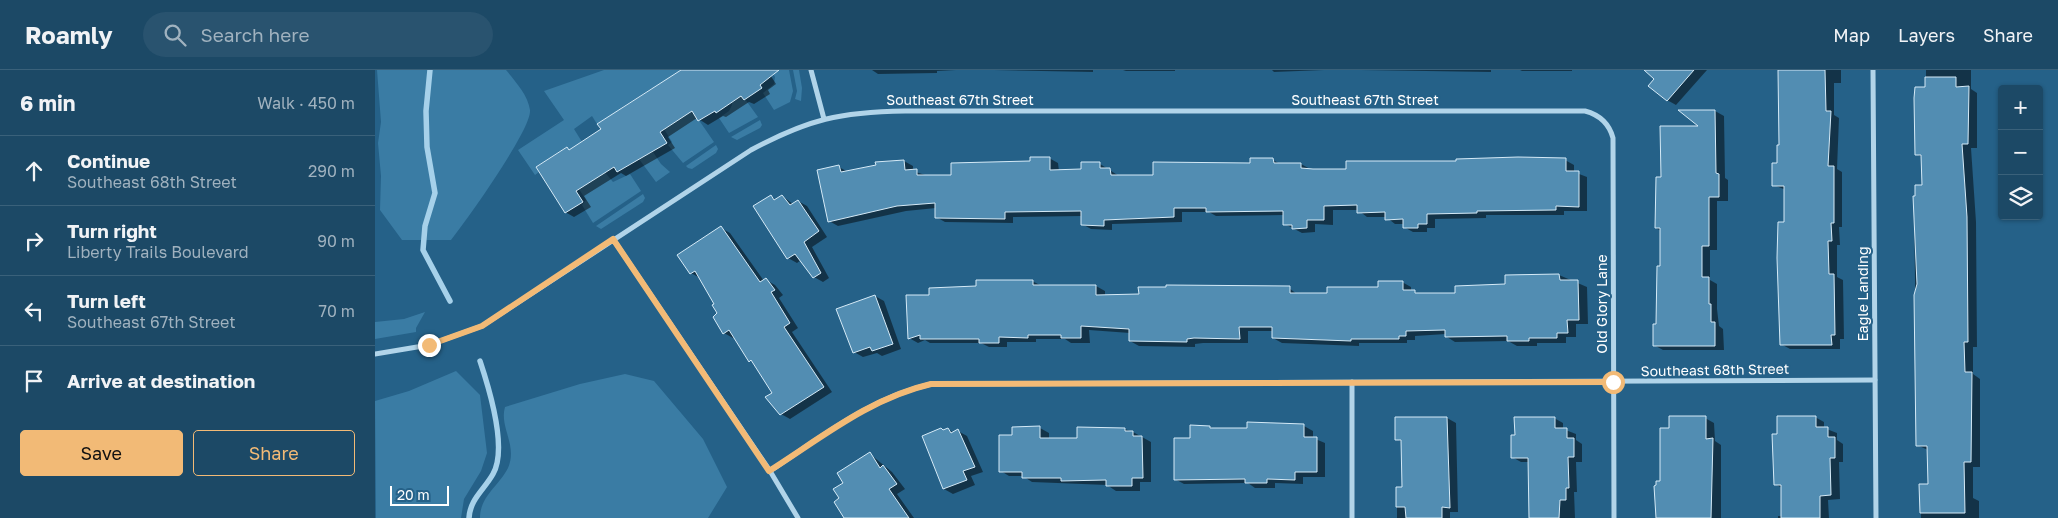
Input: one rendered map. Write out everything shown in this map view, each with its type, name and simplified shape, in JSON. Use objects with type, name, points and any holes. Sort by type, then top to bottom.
[{"type":"street","points":[[811,70],[824,119]]},
{"type":"street","name":"Eagle Landing","points":[[1873,70],[1876,518]]},
{"type":"street","name":"Southeast 67th Street","points":[[375,354],[429,345],[482,326],[751,150],[782,133],[824,119],[878,112],[1575,111],[1595,114],[1605,122]]},
{"type":"street","name":"Old Glory Lane","points":[[1605,122],[1610,129],[1613,152],[1614,518]]},
{"type":"street","points":[[613,239],[769,471],[798,518]]},
{"type":"street","name":"Southeast 68th Street","points":[[769,471],[871,405],[911,389],[931,384],[1875,380]]},
{"type":"street","points":[[1351,382],[1352,518]]},
{"type":"shaded area","points":[[377,70],[506,70],[521,88],[527,99],[530,110],[521,136],[497,175],[451,240],[402,240],[380,210],[381,176],[378,143],[381,122]]},
{"type":"shaded area","points":[[604,70],[681,70],[674,74],[678,81],[674,84],[714,142],[683,163],[668,145],[672,142],[664,129],[674,122],[652,88],[621,108],[650,153],[653,152],[661,164],[670,172],[656,182],[608,117],[597,124],[592,116],[574,129],[600,171],[603,170],[613,182],[630,174],[641,191],[593,223],[582,205],[586,200],[579,189],[566,147],[536,167],[539,172],[535,175],[518,150],[564,120],[544,91]]},
{"type":"shaded area","points":[[724,70],[758,117],[729,133],[719,118],[729,111],[732,105]]},
{"type":"shaded area","points":[[771,70],[789,70],[793,91],[790,102],[774,110],[763,93],[774,84],[775,77]]},
{"type":"shaded area","points":[[793,70],[799,70],[802,88],[801,101],[795,99],[797,91]]},
{"type":"shaded area","points":[[760,120],[762,125],[760,128],[737,140],[731,137]]},
{"type":"shaded area","points":[[716,145],[718,149],[716,153],[692,169],[686,166]]},
{"type":"shaded area","points":[[643,194],[645,198],[643,202],[601,229],[596,226]]},
{"type":"shaded area","points":[[425,312],[416,328],[416,332],[375,339],[375,322],[404,319]]},
{"type":"shaded area","points":[[456,371],[480,395],[487,453],[481,471],[464,499],[461,518],[376,518],[375,401],[409,391]]},
{"type":"shaded area","points":[[625,374],[654,381],[703,439],[727,487],[708,518],[480,518],[486,497],[508,468],[510,460],[510,444],[504,422],[505,407],[580,384]]},
{"type":"building","points":[[681,70],[779,70],[760,85],[762,88],[744,100],[741,96],[716,113],[715,111],[698,121],[692,111],[660,132],[667,143],[617,172],[614,167],[576,191],[583,202],[565,213],[536,167],[567,147],[569,150],[601,129],[597,124]]},
{"type":"building","points":[[1644,70],[1694,70],[1667,101],[1648,86],[1654,79]]},
{"type":"building","points":[[1778,70],[1825,70],[1826,111],[1831,111],[1828,166],[1834,166],[1834,223],[1831,223],[1832,241],[1828,241],[1829,274],[1834,274],[1835,335],[1831,335],[1832,345],[1780,345],[1777,258],[1778,222],[1784,222],[1784,186],[1772,186],[1772,163],[1777,163],[1777,145],[1779,145]]},
{"type":"building","points":[[1925,77],[1956,77],[1956,87],[1969,86],[1968,144],[1962,144],[1967,217],[1968,342],[1964,342],[1965,372],[1972,372],[1971,462],[1964,462],[1965,513],[1920,513],[1919,484],[1928,484],[1927,446],[1916,446],[1914,295],[1917,284],[1913,196],[1915,196],[1915,185],[1922,185],[1921,155],[1915,155],[1914,98],[1915,87],[1925,87]]},
{"type":"building","points":[[1678,110],[1715,110],[1716,173],[1719,174],[1719,197],[1709,197],[1709,246],[1702,246],[1702,277],[1709,277],[1709,304],[1711,304],[1711,322],[1715,322],[1715,346],[1653,346],[1653,324],[1656,324],[1657,266],[1660,266],[1660,228],[1655,228],[1656,177],[1661,177],[1660,126],[1698,126]]},
{"type":"building","points":[[1030,157],[1050,157],[1050,170],[1081,169],[1081,162],[1100,162],[1100,168],[1110,168],[1111,175],[1153,175],[1153,162],[1250,163],[1250,158],[1273,158],[1274,163],[1301,163],[1301,168],[1346,169],[1346,161],[1456,161],[1456,159],[1518,157],[1566,158],[1566,171],[1579,171],[1579,207],[1556,206],[1556,210],[1427,214],[1427,224],[1418,224],[1418,228],[1403,228],[1403,219],[1385,220],[1385,212],[1357,213],[1357,205],[1324,206],[1324,220],[1307,220],[1307,228],[1292,229],[1292,225],[1283,225],[1283,211],[1206,212],[1206,208],[1174,208],[1174,217],[1104,220],[1104,226],[1081,225],[1081,211],[1005,212],[1005,219],[935,218],[935,203],[897,206],[828,222],[817,170],[839,165],[841,172],[876,165],[875,162],[904,160],[905,170],[917,169],[917,175],[951,175],[951,163],[1030,161]]},
{"type":"building","points":[[771,195],[774,200],[782,195],[790,205],[798,200],[819,231],[804,242],[821,273],[813,278],[795,254],[787,259],[753,206]]},
{"type":"building","points":[[721,226],[760,282],[766,278],[775,290],[771,292],[790,323],[784,327],[824,387],[780,415],[765,397],[772,393],[751,360],[749,362],[729,330],[723,334],[713,317],[717,313],[712,305],[714,304],[695,271],[690,274],[677,255]]},
{"type":"building","points":[[1559,274],[1560,280],[1578,280],[1579,320],[1567,320],[1568,333],[1557,333],[1557,338],[1529,338],[1529,341],[1507,341],[1507,336],[1445,337],[1445,330],[1406,331],[1406,336],[1399,336],[1399,339],[1351,339],[1351,341],[1272,338],[1272,327],[1239,327],[1240,339],[1194,338],[1187,339],[1187,342],[1129,341],[1129,329],[1081,326],[1081,338],[1061,338],[1061,335],[1028,335],[1028,338],[999,337],[999,343],[979,343],[979,339],[920,339],[920,335],[908,339],[906,295],[929,295],[929,288],[976,286],[976,280],[1033,280],[1033,285],[1096,285],[1096,295],[1139,294],[1138,287],[1166,287],[1166,285],[1290,286],[1290,293],[1327,293],[1327,287],[1378,287],[1378,281],[1403,281],[1403,290],[1415,290],[1415,293],[1455,293],[1455,286],[1505,284],[1505,275]]},
{"type":"building","points":[[875,295],[893,344],[872,351],[870,347],[853,353],[836,309]]},
{"type":"building","points":[[1669,416],[1706,416],[1706,439],[1713,438],[1711,518],[1656,518],[1654,486],[1656,481],[1660,481],[1660,428],[1669,428]]},
{"type":"building","points":[[1777,416],[1816,416],[1816,427],[1828,427],[1828,437],[1835,437],[1835,458],[1830,458],[1831,495],[1820,496],[1820,518],[1781,518],[1781,485],[1774,485],[1772,434],[1777,434]]},
{"type":"building","points":[[1395,417],[1447,417],[1450,508],[1442,507],[1442,518],[1406,518],[1405,507],[1396,507],[1396,487],[1402,487],[1401,440],[1395,440]]},
{"type":"building","points":[[1514,417],[1555,417],[1555,428],[1567,428],[1567,438],[1574,438],[1574,457],[1568,457],[1569,488],[1566,488],[1566,500],[1560,500],[1559,518],[1529,518],[1528,458],[1511,458],[1511,435],[1515,435]]},
{"type":"building","points":[[1247,422],[1304,424],[1304,437],[1317,437],[1317,472],[1295,472],[1295,480],[1267,479],[1267,483],[1245,483],[1245,479],[1174,480],[1174,438],[1190,438],[1190,425],[1210,426],[1210,428],[1247,428]]},
{"type":"building","points":[[1040,426],[1040,438],[1077,438],[1077,427],[1125,428],[1125,431],[1133,431],[1133,436],[1142,436],[1143,478],[1132,478],[1132,486],[1106,486],[1106,480],[1061,481],[1061,478],[1022,478],[1022,472],[999,472],[999,435],[1012,435],[1012,427]]},
{"type":"building","points":[[941,428],[943,430],[948,428],[951,433],[958,429],[975,467],[963,471],[967,480],[943,489],[922,436]]},
{"type":"building","points":[[870,452],[880,468],[883,465],[897,484],[889,489],[909,518],[844,518],[834,502],[839,498],[833,489],[843,483],[837,473]]},
{"type":"waterway","points":[[430,70],[426,111],[427,147],[435,193],[425,226],[423,250],[450,301]]},
{"type":"waterway","points":[[469,518],[472,505],[493,474],[499,449],[492,402],[480,361]]},
{"type":"route","points":[[429,345],[456,338],[482,326],[613,239],[769,471],[871,405],[911,389],[931,384],[1613,382]]}]
